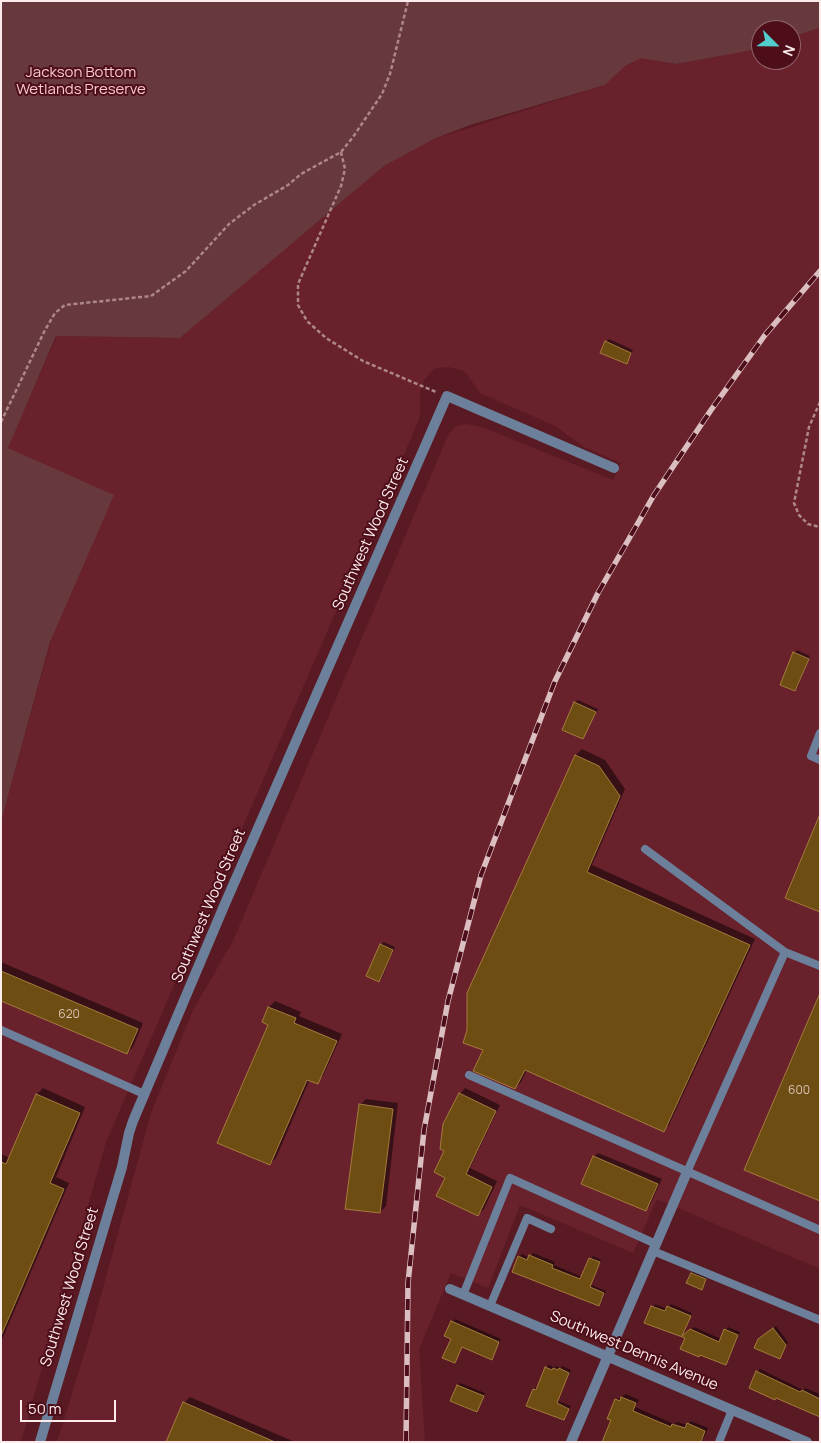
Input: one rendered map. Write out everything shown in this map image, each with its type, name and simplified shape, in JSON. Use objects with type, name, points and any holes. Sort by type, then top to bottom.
[{"type":"street","points":[[447,396],[614,468]]},
{"type":"street","name":"Southwest Wood Street","points":[[40,1442],[122,1167],[129,1133],[144,1094],[447,396]]},
{"type":"street","points":[[571,1442],[687,1172]]},
{"type":"street","name":"Southwest Dennis Avenue","points":[[450,1290],[807,1442]]},
{"type":"lane","points":[[820,733],[811,756],[820,760]]},
{"type":"lane","points":[[644,849],[785,952],[820,966]]},
{"type":"lane","points":[[687,1172],[785,952]]},
{"type":"lane","points":[[1,1030],[144,1094]]},
{"type":"lane","points":[[469,1075],[820,1230]]},
{"type":"lane","points":[[463,1295],[510,1178],[655,1248],[820,1320]]},
{"type":"lane","points":[[490,1306],[527,1218],[551,1229]]},
{"type":"lane","points":[[719,1442],[732,1410]]},
{"type":"path","points":[[1,422],[54,313],[65,305],[151,296],[186,271],[223,230],[254,205],[288,186],[301,174],[341,152],[382,94],[390,74],[408,1]]},
{"type":"path","points":[[341,152],[345,169],[341,186],[298,284],[298,305],[307,321],[326,338],[363,361],[447,396]]},
{"type":"path","points":[[820,402],[809,428],[794,503],[799,516],[808,524],[820,527]]},
{"type":"shaded area","points":[[820,28],[820,1269],[657,1199],[633,1253],[520,1205],[488,1288],[451,1273],[419,1349],[425,1442],[57,1442],[90,1335],[151,1113],[193,1010],[233,941],[449,433],[456,426],[466,424],[482,427],[613,480],[621,463],[584,447],[555,426],[480,393],[466,373],[461,370],[448,367],[437,368],[423,382],[420,392],[418,422],[106,1142],[21,1442],[1,1442],[1,822],[51,641],[7,448],[57,336],[180,338],[384,166],[434,139],[605,85],[625,66],[641,57],[676,64],[751,50],[751,70],[801,70],[801,34]]},
{"type":"green space","name":"Jackson Bottom Wetlands Preserve","points":[[1,1],[820,1],[820,28],[801,34],[801,20],[751,20],[751,50],[676,64],[641,58],[625,66],[605,85],[470,125],[434,139],[384,166],[180,338],[56,336],[8,448],[114,495],[50,642],[1,822]]},
{"type":"building","points":[[605,341],[631,353],[627,364],[600,353]]},
{"type":"building","points":[[793,652],[809,659],[795,691],[780,685]]},
{"type":"building","points":[[574,702],[596,712],[583,739],[562,730]]},
{"type":"building","points":[[575,755],[599,766],[620,796],[587,872],[750,945],[664,1132],[525,1070],[515,1089],[473,1071],[483,1050],[463,1043],[467,1030],[467,993]]},
{"type":"building","points":[[820,814],[820,912],[785,898]]},
{"type":"building","points":[[380,944],[393,950],[379,982],[366,976]]},
{"type":"building","points":[[1,971],[138,1029],[127,1054],[1,1001]]},
{"type":"building","points":[[820,993],[820,1201],[744,1170]]},
{"type":"building","points":[[268,1007],[296,1018],[294,1023],[337,1041],[318,1084],[307,1080],[270,1165],[217,1143],[268,1025],[262,1022]]},
{"type":"building","points":[[459,1093],[496,1111],[466,1174],[492,1187],[478,1216],[436,1196],[445,1178],[434,1172],[444,1151],[440,1149],[443,1124]]},
{"type":"building","points":[[36,1094],[80,1113],[50,1183],[64,1189],[1,1336],[1,1162],[6,1164]]},
{"type":"building","points":[[359,1104],[393,1109],[380,1213],[345,1209]]},
{"type":"building","points":[[593,1156],[658,1184],[646,1211],[581,1184]]},
{"type":"building","points":[[529,1255],[553,1265],[552,1268],[580,1279],[589,1258],[600,1262],[590,1287],[604,1293],[599,1306],[512,1272],[518,1256],[527,1260]]},
{"type":"building","points":[[691,1273],[706,1279],[702,1290],[686,1283]]},
{"type":"building","points":[[651,1306],[665,1311],[667,1306],[691,1316],[682,1336],[690,1329],[719,1342],[724,1329],[738,1335],[726,1365],[680,1349],[685,1338],[644,1323]]},
{"type":"building","points":[[451,1321],[499,1342],[492,1360],[462,1347],[455,1363],[442,1358],[451,1339],[444,1336]]},
{"type":"building","points":[[773,1328],[786,1345],[780,1359],[754,1348],[758,1339]]},
{"type":"building","points":[[545,1367],[552,1370],[553,1368],[558,1370],[559,1368],[569,1373],[557,1403],[569,1409],[564,1420],[526,1406],[533,1389],[536,1390]]},
{"type":"building","points":[[756,1371],[800,1392],[802,1390],[820,1399],[820,1417],[749,1388]]},
{"type":"building","points":[[457,1385],[484,1396],[477,1412],[450,1401]]},
{"type":"building","points":[[621,1397],[636,1403],[633,1411],[671,1427],[672,1424],[685,1428],[687,1423],[705,1431],[701,1442],[602,1442],[611,1420],[607,1419],[615,1399],[620,1401]]},
{"type":"building","points":[[183,1402],[275,1442],[166,1442]]},
{"type":"railway","points":[[406,1442],[408,1283],[424,1130],[448,1001],[481,875],[555,681],[598,593],[654,495],[711,410],[765,335],[820,271]]}]
